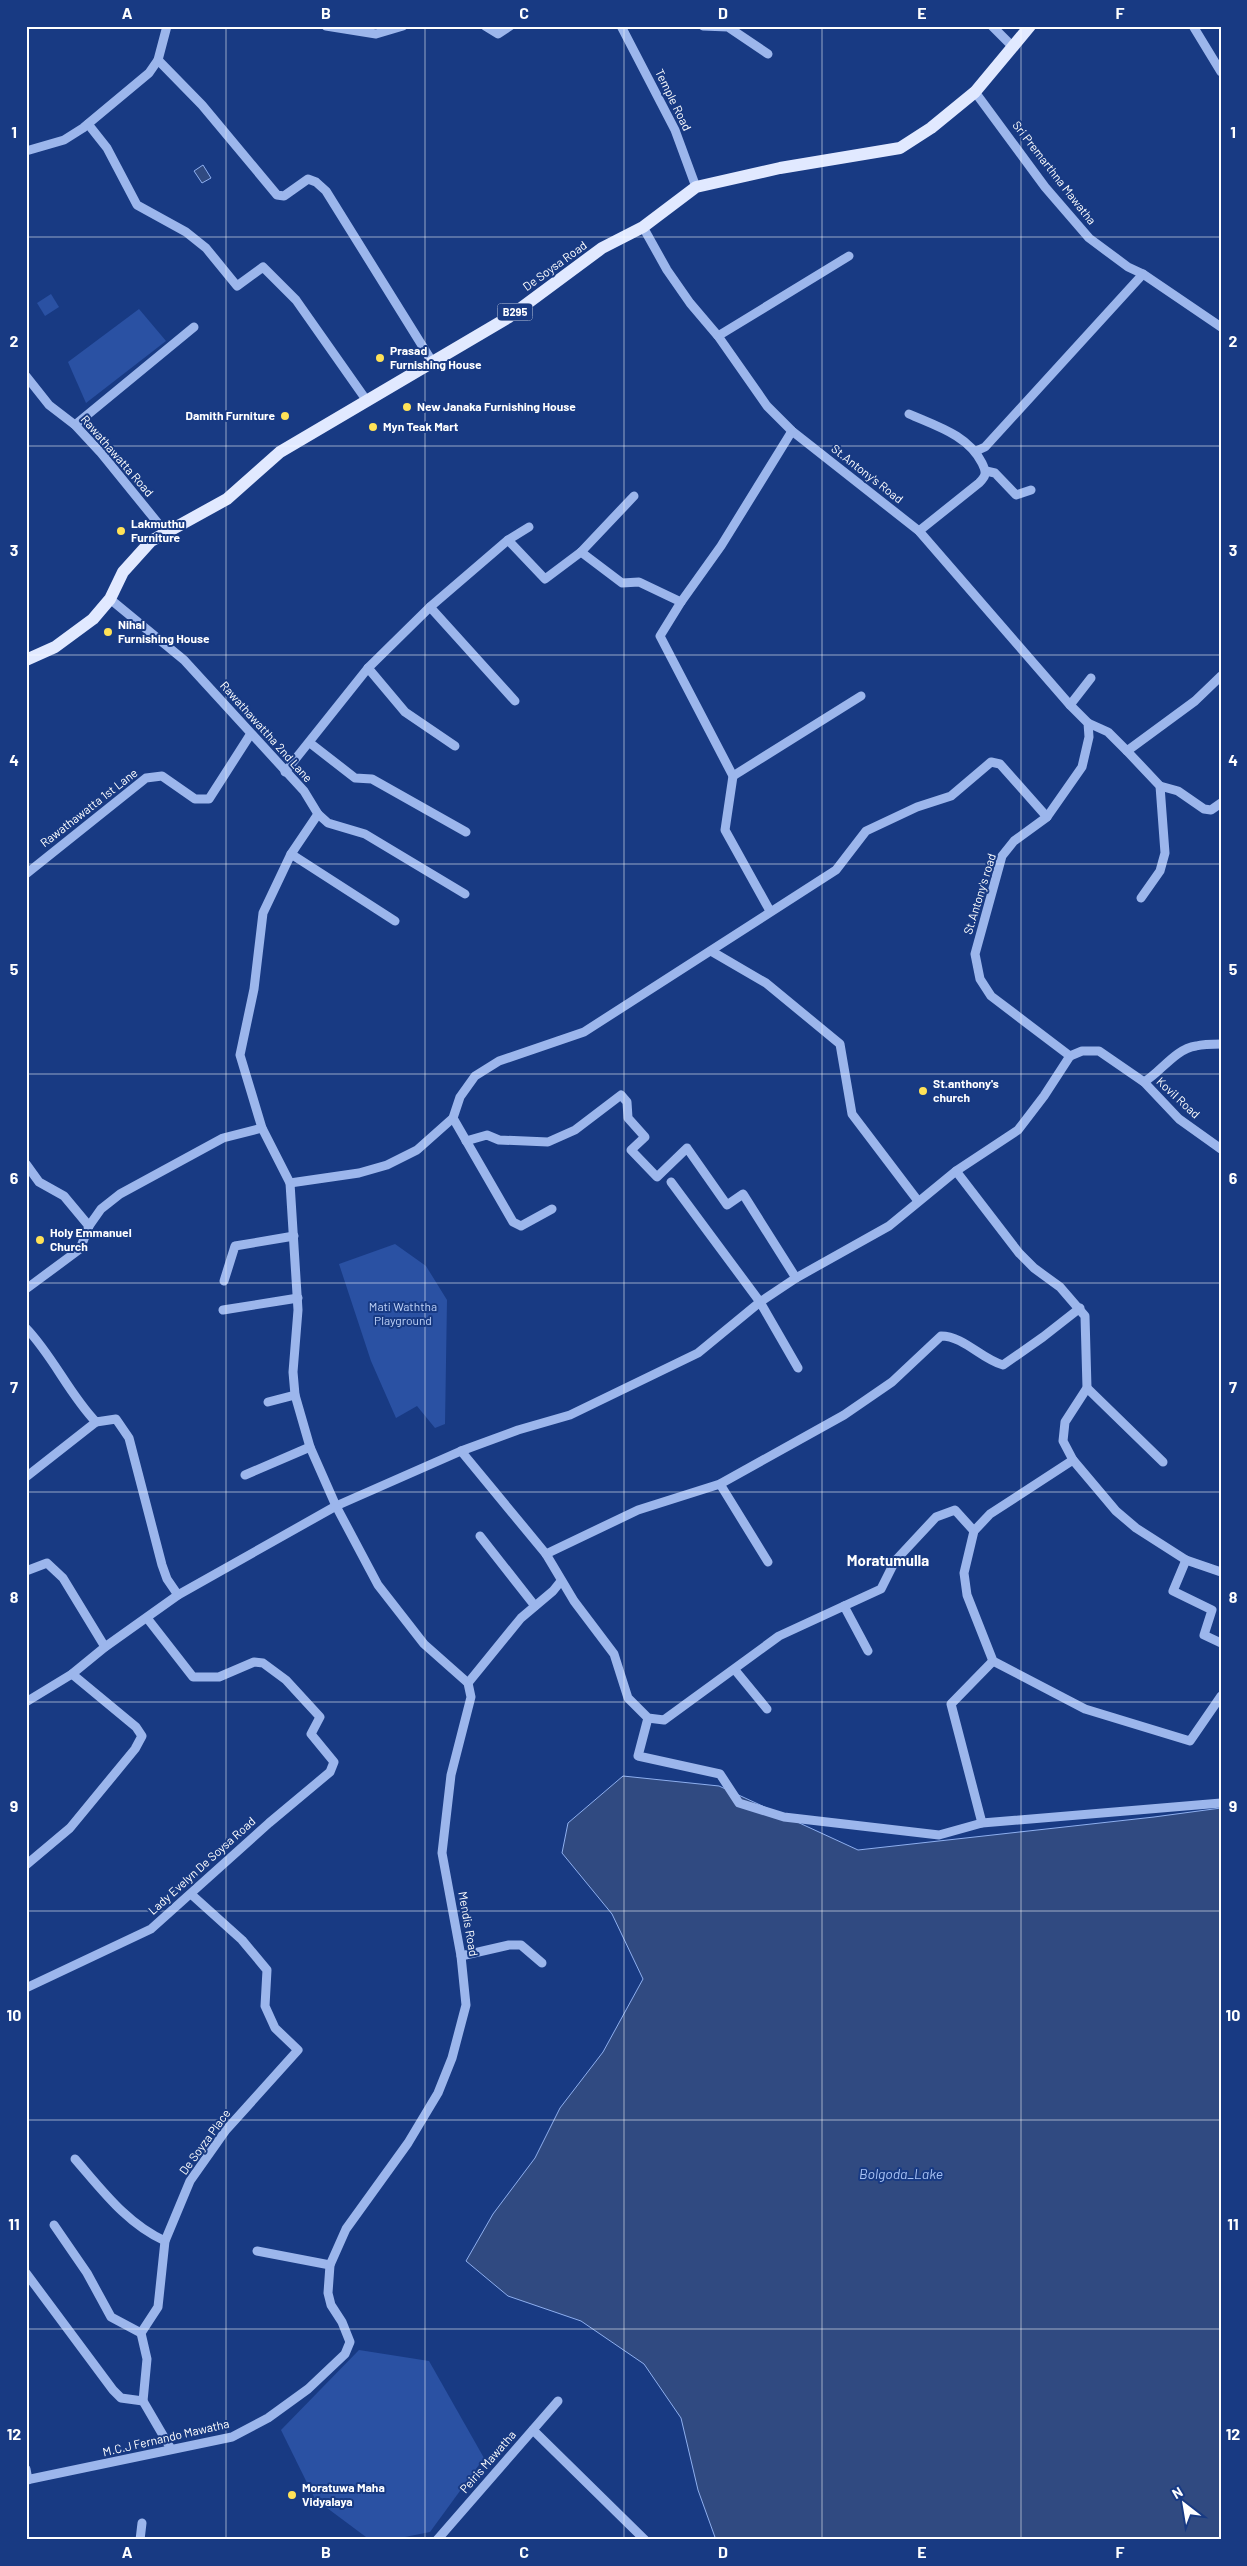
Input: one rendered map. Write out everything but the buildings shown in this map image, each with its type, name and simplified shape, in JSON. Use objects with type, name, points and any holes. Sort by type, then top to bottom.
[{"type":"main road","name":"De Soysa Road","points":[[26,660],[55,647],[81,629],[110,599],[123,572],[139,552],[152,541],[227,499],[280,452],[509,317],[602,248],[643,227],[696,187],[780,168],[900,148],[931,128],[975,92],[1030,26]]},
{"type":"street","points":[[26,151],[64,140],[88,124],[149,73],[158,60],[166,26]]},
{"type":"street","points":[[326,26],[376,34],[403,26]]},
{"type":"street","points":[[485,26],[498,34],[510,26]]},
{"type":"street","name":"Temple Road","points":[[622,26],[675,130],[696,187]]},
{"type":"street","points":[[703,26],[728,27],[768,54]]},
{"type":"street","points":[[992,26],[1012,46]]},
{"type":"street","points":[[1193,26],[1221,72]]},
{"type":"street","points":[[158,60],[202,105],[277,195],[284,196],[308,179],[316,182],[326,191],[433,363]]},
{"type":"street","name":"Sri Premarthna Mawatha","points":[[975,92],[1046,186],[1090,238],[1128,267],[1143,274],[1221,327]]},
{"type":"street","points":[[88,124],[107,148],[137,206],[186,232],[206,248],[237,286],[262,267],[296,300],[367,401]]},
{"type":"street","name":"St.Antony's Road","points":[[643,227],[667,270],[690,303],[718,336],[767,406],[792,431],[919,531],[1070,704]]},
{"type":"street","points":[[718,336],[849,256]]},
{"type":"street","points":[[976,450],[985,447],[1143,274]]},
{"type":"street","points":[[75,425],[194,328]]},
{"type":"street","name":"Rawathawatta Road","points":[[26,376],[49,405],[75,425],[101,453],[166,533]]},
{"type":"street","points":[[909,414],[948,431],[976,450],[986,472],[985,477],[979,483],[919,531]]},
{"type":"street","points":[[770,911],[725,830],[733,776],[660,636],[720,546],[792,431]]},
{"type":"street","points":[[986,472],[995,473],[1016,495],[1031,490]]},
{"type":"street","points":[[508,540],[544,579],[581,552],[634,496]]},
{"type":"street","points":[[285,772],[368,668],[430,607],[508,540],[529,527]]},
{"type":"street","points":[[581,552],[622,583],[640,582],[682,602]]},
{"type":"street","name":"Rawathawattha 2nd Lane","points":[[110,599],[184,660],[250,735],[304,791],[318,814],[328,823],[365,834],[465,894]]},
{"type":"street","points":[[430,607],[515,700]]},
{"type":"street","points":[[368,668],[405,712],[455,746]]},
{"type":"street","points":[[1127,751],[1195,701],[1221,676]]},
{"type":"street","points":[[1091,678],[1070,704],[1088,723],[1108,732],[1160,786],[1178,791],[1204,809],[1211,810],[1221,803]]},
{"type":"street","points":[[733,776],[861,696]]},
{"type":"street","name":"St.Antony's road","points":[[1070,1056],[991,996],[980,979],[975,954],[1002,856],[1014,841],[1047,816],[1082,767],[1089,737],[1088,723]]},
{"type":"street","name":"Rawathawatta 1st Lane","points":[[26,874],[146,778],[162,776],[195,799],[209,800],[250,735]]},
{"type":"street","points":[[310,743],[355,778],[372,779],[466,832]]},
{"type":"street","points":[[290,1183],[360,1173],[387,1165],[417,1150],[453,1118],[460,1097],[475,1076],[499,1061],[584,1032],[836,870],[866,831],[909,810],[951,796],[991,762],[1000,764],[1047,816]]},
{"type":"street","points":[[1141,898],[1160,871],[1165,853],[1160,786]]},
{"type":"street","points":[[318,814],[291,854],[263,913],[254,989],[240,1055],[262,1128],[290,1183],[298,1298],[293,1372],[295,1395],[310,1447],[336,1506],[378,1585],[401,1617],[424,1644],[468,1683],[521,1618],[561,1581]]},
{"type":"street","points":[[291,854],[395,920]]},
{"type":"street","points":[[710,951],[766,983],[840,1044],[852,1114],[918,1201]]},
{"type":"street","points":[[1144,1082],[1157,1074],[1179,1052],[1195,1046],[1221,1044]]},
{"type":"street","name":"Kovil Road","points":[[1070,1056],[1082,1051],[1100,1051],[1144,1082],[1179,1119],[1221,1148]]},
{"type":"street","points":[[26,1702],[72,1674],[105,1647],[178,1595],[336,1506],[461,1451],[570,1415],[615,1395],[698,1353],[760,1302],[796,1278],[888,1226],[956,1171],[1018,1130],[1044,1096],[1070,1056]]},
{"type":"street","points":[[466,1141],[487,1135],[499,1140],[548,1142],[575,1130],[621,1095],[627,1102],[628,1118],[645,1137],[631,1150],[656,1178],[687,1148],[727,1205],[744,1194],[796,1278]]},
{"type":"street","points":[[453,1118],[513,1222],[521,1226],[552,1209]]},
{"type":"street","points":[[26,1289],[80,1249],[89,1226],[101,1209],[120,1194],[223,1138],[262,1128]]},
{"type":"street","points":[[26,1164],[39,1182],[64,1196],[89,1226]]},
{"type":"street","points":[[956,1171],[1018,1253],[1034,1268],[1060,1287],[1085,1316],[1087,1388],[1065,1422],[1063,1441],[1074,1460],[1116,1511],[1136,1528],[1186,1560],[1221,1572]]},
{"type":"street","points":[[670,1182],[760,1302],[798,1368]]},
{"type":"street","points":[[224,1281],[236,1246],[294,1236]]},
{"type":"street","points":[[223,1310],[298,1298]]},
{"type":"street","points":[[546,1554],[638,1510],[720,1484],[860,1404],[892,1382],[941,1336],[951,1336],[993,1362],[1003,1365],[1080,1308]]},
{"type":"street","points":[[26,1328],[44,1348],[87,1412],[96,1422]]},
{"type":"street","points":[[1087,1388],[1163,1462]]},
{"type":"street","points":[[268,1402],[295,1395]]},
{"type":"street","points":[[26,1477],[96,1422],[116,1419],[129,1438],[162,1565],[178,1595]]},
{"type":"street","points":[[245,1475],[310,1447]]},
{"type":"street","points":[[461,1451],[546,1554],[561,1581],[614,1654],[628,1698],[648,1718],[664,1720],[735,1670],[779,1636],[881,1589],[895,1561],[936,1517],[955,1510],[974,1532]]},
{"type":"street","points":[[1074,1460],[990,1514],[974,1532],[964,1572],[967,1595],[992,1662],[1085,1709],[1190,1741],[1221,1696]]},
{"type":"street","points":[[720,1484],[768,1562]]},
{"type":"street","points":[[480,1536],[535,1606]]},
{"type":"street","points":[[1186,1560],[1173,1591],[1212,1610],[1204,1635],[1221,1643]]},
{"type":"street","points":[[26,1571],[47,1563],[63,1578],[105,1647]]},
{"type":"street","points":[[844,1606],[868,1651]]},
{"type":"street","name":"Lady Evelyn De Soysa Road","points":[[26,1988],[151,1929],[192,1895],[269,1823],[330,1772],[334,1762],[311,1734],[320,1717],[286,1680],[263,1663],[254,1662],[218,1678],[193,1677],[147,1618]]},
{"type":"street","points":[[982,1822],[950,1704],[992,1662]]},
{"type":"street","points":[[735,1670],[767,1710]]},
{"type":"street","points":[[26,1865],[70,1828],[135,1749],[142,1736],[136,1727],[72,1674]]},
{"type":"street","name":"Mendis Road","points":[[345,2354],[350,2342],[342,2322],[331,2305],[328,2293],[330,2265],[346,2229],[408,2143],[438,2093],[452,2058],[466,2005],[461,1956],[442,1853],[451,1776],[471,1697],[468,1683]]},
{"type":"street","points":[[648,1718],[638,1756],[720,1774],[739,1803],[784,1817],[939,1834],[982,1822],[1221,1802]]},
{"type":"street","name":"De Soyza Place","points":[[141,2333],[158,2307],[165,2242],[190,2181],[226,2130],[298,2050],[275,2028],[265,2006],[267,1970],[242,1940],[192,1895]]},
{"type":"street","points":[[461,1956],[509,1945],[521,1945],[542,1963]]},
{"type":"street","points":[[75,2159],[131,2222],[165,2242]]},
{"type":"street","points":[[54,2225],[87,2273],[110,2317],[141,2333],[147,2359],[143,2401],[171,2449]]},
{"type":"street","points":[[257,2251],[330,2265]]},
{"type":"street","points":[[26,2273],[121,2398],[143,2401]]},
{"type":"street","name":"M.C.J Fernando Mawatha","points":[[27,2480],[232,2438],[268,2418],[308,2389],[345,2354]]},
{"type":"street","name":"Peiris Mawatha","points":[[437,2540],[558,2401]]},
{"type":"street","points":[[533,2430],[645,2540]]},
{"type":"street","points":[[26,2469],[27,2480]]},
{"type":"street","points":[[140,2540],[142,2523]]},
{"type":"green space","points":[[51,294],[59,307],[45,316],[37,303]]},
{"type":"green space","points":[[139,309],[166,341],[86,403],[68,362]]},
{"type":"green space","name":"Mati Waththa Playground","points":[[395,1244],[426,1266],[447,1300],[445,1424],[435,1428],[417,1406],[396,1418],[371,1361],[339,1264]]},
{"type":"green space","points":[[359,2350],[429,2361],[484,2458],[430,2532],[390,2540],[370,2540],[315,2499],[281,2430]]},
{"type":"water","points":[[203,165],[211,178],[202,183],[194,171]]},
{"type":"water","name":"Bolgoda_Lake","points":[[623,1776],[719,1786],[858,1850],[1221,1808],[1221,2540],[716,2540],[698,2490],[681,2418],[644,2364],[581,2321],[508,2296],[466,2261],[493,2214],[535,2158],[560,2108],[603,2052],[643,1979],[612,1914],[562,1853],[568,1823]]},
{"type":"place","name":"Prasad Furnishing House","points":[[380,358]]},
{"type":"place","name":"New Janaka Furnishing House","points":[[407,407]]},
{"type":"place","name":"Damith Furniture","points":[[285,416]]},
{"type":"place","name":"Myn Teak Mart","points":[[373,427]]},
{"type":"place","name":"Lakmuthu Furniture","points":[[121,531]]},
{"type":"place","name":"Nihal Furnishing House","points":[[108,632]]},
{"type":"place","name":"St.anthony's church","points":[[923,1091]]},
{"type":"place","name":"Holy Emmanuel Church","points":[[40,1240]]},
{"type":"place","name":"Moratuwa Maha Vidyalaya","points":[[292,2495]]},
{"type":"district","name":"Moratumulla","points":[[888,1561]]}]
